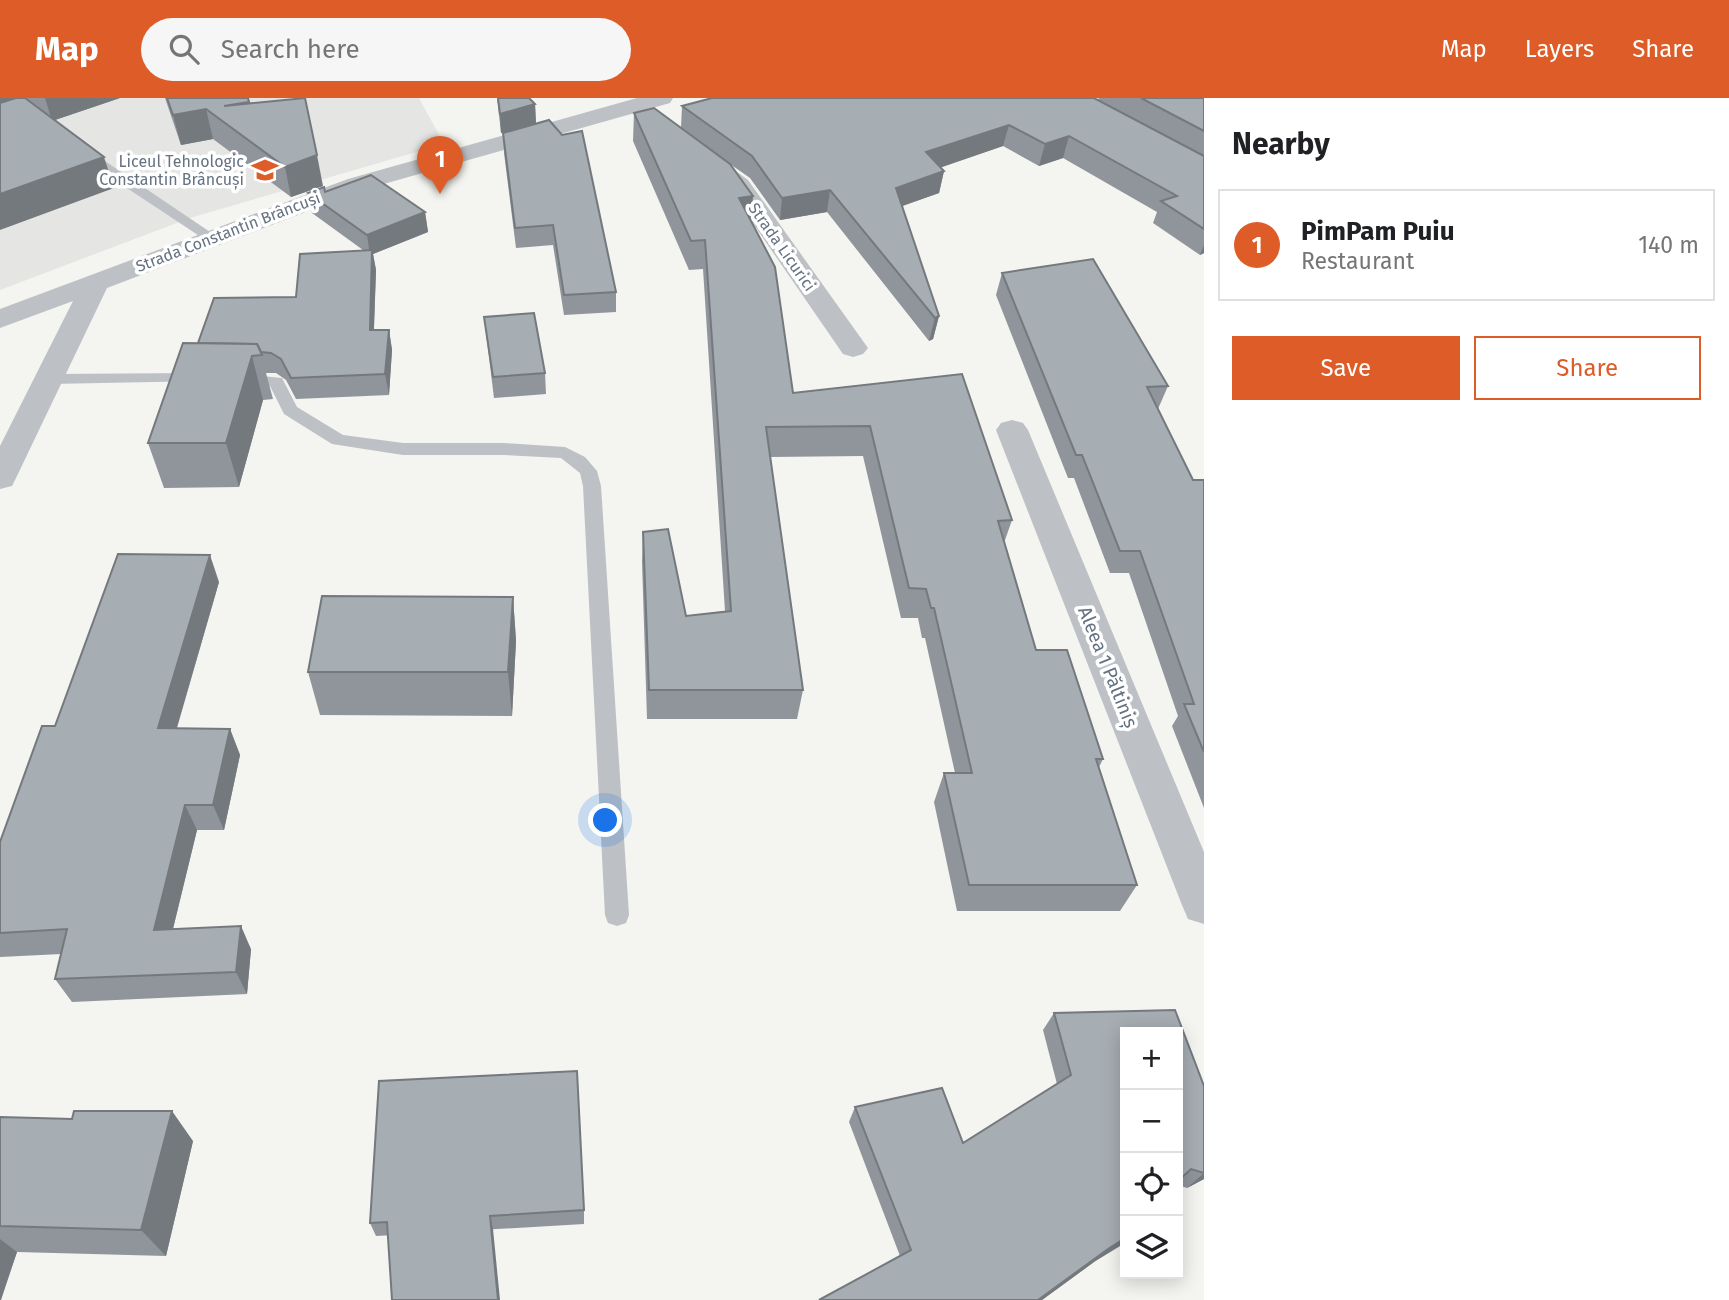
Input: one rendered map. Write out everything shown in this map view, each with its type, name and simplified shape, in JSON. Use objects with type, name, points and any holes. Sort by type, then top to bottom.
[{"type":"street","name":"Strada Constantin Brâncuși","points":[[0,319],[357,184],[662,98]]},
{"type":"street","points":[[633,106],[663,128]]},
{"type":"street","name":"Strada Licurici","points":[[695,153],[739,185],[853,348]]},
{"type":"street","points":[[0,478],[96,283]]},
{"type":"street","name":"Aleea 1 Păltiniș","points":[[1012,430],[1204,905]]},
{"type":"lane","points":[[76,147],[212,238]]},
{"type":"lane","points":[[50,379],[220,378],[276,381],[290,410],[338,440],[403,449],[517,449],[565,453],[579,461],[588,471],[592,486],[617,915]]},
{"type":"shaded area","points":[[0,98],[419,98],[444,144],[190,218],[0,290]]},
{"type":"building","points":[[25,98],[104,157],[0,194],[0,103]]},
{"type":"building","points":[[167,98],[248,98],[249,102],[224,106],[305,98],[317,155],[285,167],[206,109],[173,115]]},
{"type":"building","points":[[498,98],[529,98],[535,104],[500,114]]},
{"type":"building","points":[[712,98],[1094,98],[1204,156],[1204,229],[1161,201],[1177,196],[1069,136],[1045,144],[1009,125],[926,152],[944,171],[896,188],[939,316],[935,318],[830,190],[782,198],[752,156],[682,106]]},
{"type":"building","points":[[1141,98],[1204,98],[1204,131]]},
{"type":"building","points":[[654,108],[730,164],[753,196],[739,198],[775,267],[793,393],[962,374],[1012,520],[998,521],[1036,650],[1067,650],[1103,759],[1096,759],[1137,885],[969,885],[944,773],[972,773],[934,608],[931,608],[926,589],[909,588],[870,426],[766,427],[803,690],[649,690],[643,532],[668,529],[686,616],[731,611],[705,240],[691,241],[634,113]]},
{"type":"building","points":[[549,120],[562,135],[582,131],[616,292],[564,295],[553,225],[515,228],[503,133]]},
{"type":"building","points":[[371,175],[425,212],[367,235],[308,193],[324,187],[325,192]]},
{"type":"building","points":[[372,250],[370,330],[389,330],[385,374],[291,378],[281,359],[271,353],[261,352],[257,344],[198,343],[214,298],[296,297],[300,254]]},
{"type":"building","points":[[1093,259],[1168,386],[1147,387],[1193,480],[1204,480],[1204,752],[1184,704],[1194,704],[1140,551],[1120,551],[1082,455],[1076,455],[1002,273]]},
{"type":"building","points":[[534,313],[545,373],[493,377],[484,317]]},
{"type":"building","points":[[183,343],[257,344],[262,355],[252,356],[226,443],[148,443]]},
{"type":"building","points":[[118,554],[210,555],[158,728],[230,729],[213,805],[185,805],[154,930],[241,926],[236,972],[55,979],[67,929],[0,933],[0,842],[42,726],[55,726]]},
{"type":"building","points":[[322,596],[513,597],[508,672],[308,672]]},
{"type":"building","points":[[1175,1010],[1181,1027],[1120,1027],[1120,1241],[1038,1300],[819,1300],[911,1250],[855,1107],[942,1088],[963,1143],[1071,1075],[1054,1013]]},
{"type":"building","points":[[1183,1031],[1204,1086],[1204,1173],[1191,1169],[1183,1176]]},
{"type":"building","points":[[577,1071],[584,1210],[490,1216],[498,1300],[392,1300],[387,1222],[370,1223],[379,1081]]},
{"type":"building","points":[[74,1111],[172,1111],[141,1230],[0,1226],[0,1117],[72,1119]]},
{"type":"place","name":"Liceul Tehnologic Constantin Brâncuși","points":[[265,170]]},
{"type":"place","name":"PimPam Puiu","points":[[440,194]]}]
